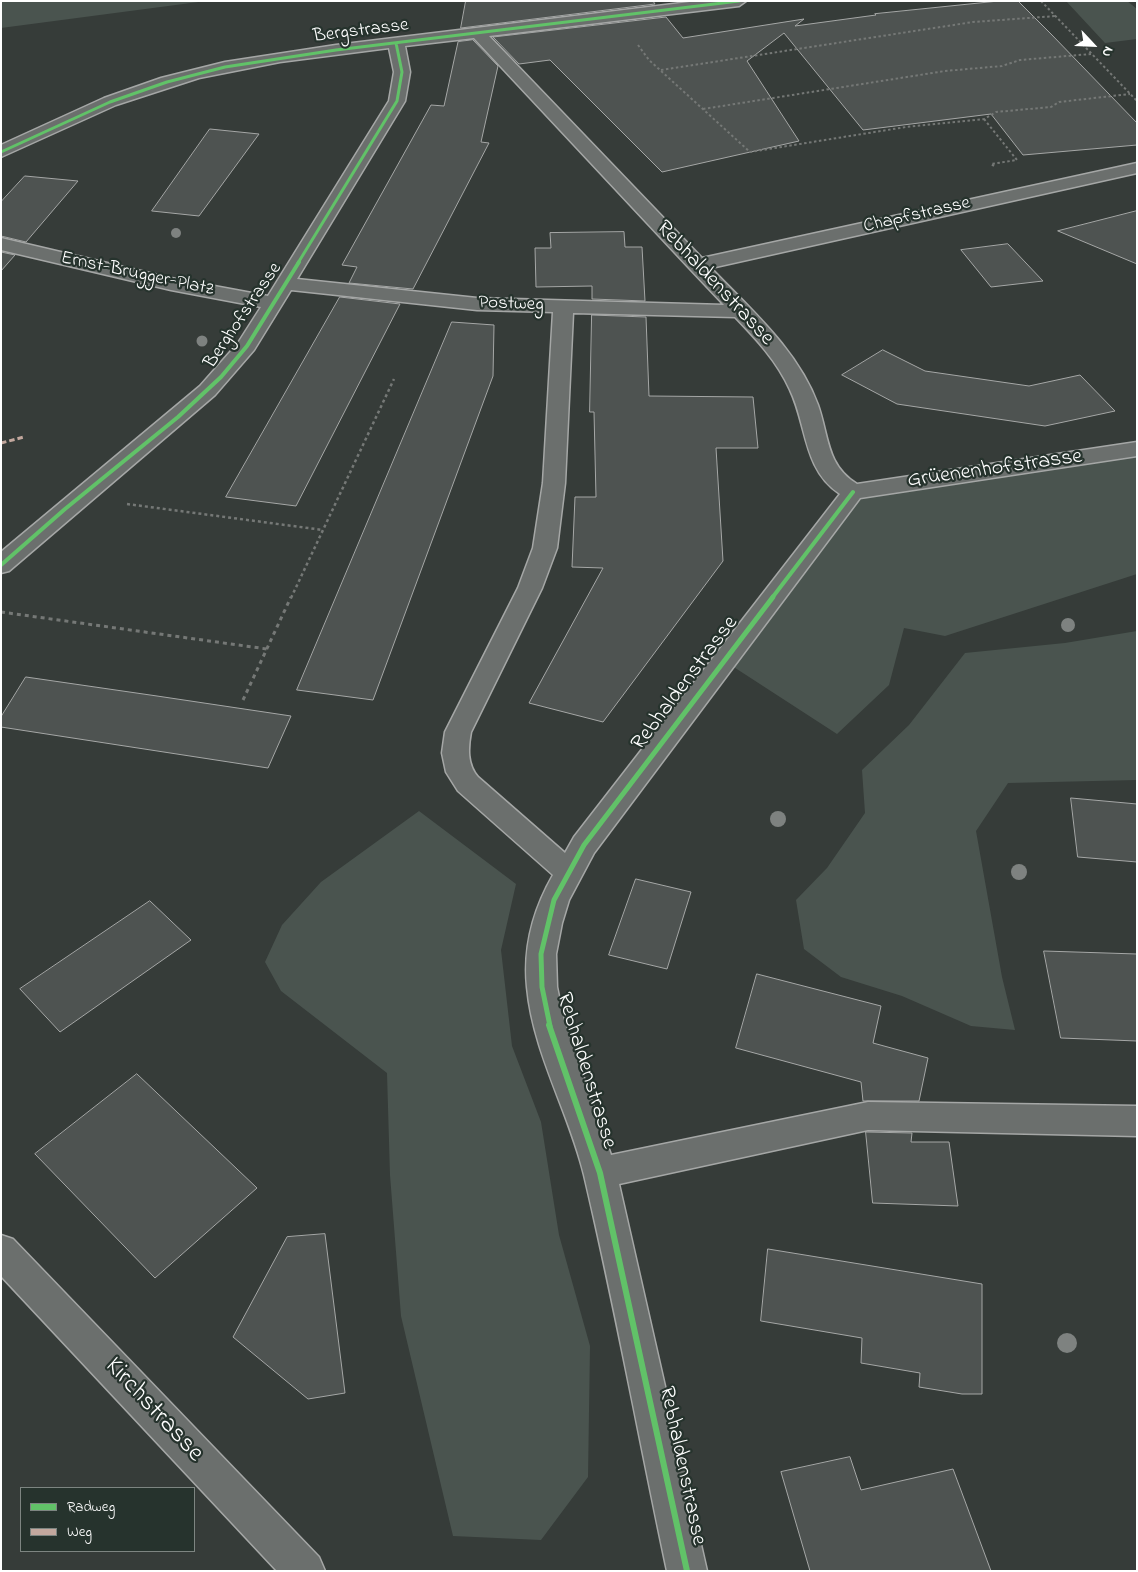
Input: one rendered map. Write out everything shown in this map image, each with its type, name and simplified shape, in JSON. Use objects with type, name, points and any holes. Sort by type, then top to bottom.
[{"type":"street","name":"Bergstrasse","points":[[1,152],[74,116],[174,80],[249,63],[739,1]]},
{"type":"street","name":"Rebhaldenstrasse","points":[[478,33],[771,343],[794,375],[808,406],[825,468],[838,483],[853,492],[584,845],[554,900],[547,922],[541,954],[542,987],[548,1021],[600,1173],[687,1571]]},
{"type":"street","name":"Berghofstrasse","points":[[1,565],[78,498],[173,423],[213,387],[247,346],[397,100],[402,72],[396,43]]},
{"type":"street","name":"Chapfstrasse","points":[[697,265],[1137,168]]},
{"type":"street","name":"Ernst-Brugger-Platz","points":[[1,244],[170,284],[279,293]]},
{"type":"street","name":"Postweg","points":[[279,293],[563,307],[739,311]]},
{"type":"street","points":[[563,307],[554,482],[545,548],[537,574],[458,732],[454,753],[459,771],[468,784],[568,872]]},
{"type":"street","name":"Grüenenhofstrasse","points":[[853,492],[1137,449]]},
{"type":"street","points":[[600,1173],[868,1116],[1137,1121]]},
{"type":"street","name":"Kirchstrasse","points":[[1,1251],[305,1571]]},
{"type":"path","points":[[1041,1],[1137,101]]},
{"type":"path","points":[[618,15],[649,60],[750,152],[906,127],[984,119],[996,112],[1051,107],[1059,102],[1130,94]]},
{"type":"path","points":[[660,70],[973,22],[1056,16]]},
{"type":"path","points":[[702,109],[945,72],[1002,66],[1020,60],[1091,54]]},
{"type":"path","points":[[984,119],[1017,160],[991,164],[1022,192]]},
{"type":"path","points":[[243,700],[394,380]]},
{"type":"path","points":[[78,498],[323,530]]},
{"type":"path","points":[[1,612],[267,650]]},
{"type":"shaded area","points":[[1,1],[206,1],[1,28]]},
{"type":"shaded area","points":[[1066,1],[1127,1],[1137,9],[1137,39],[1105,43]]},
{"type":"shaded area","points":[[1137,449],[1137,574],[945,636],[904,628],[889,685],[837,734],[726,662],[853,492]]},
{"type":"shaded area","points":[[1137,631],[1137,780],[1008,783],[976,831],[1002,977],[1015,1030],[971,1026],[902,996],[841,977],[804,949],[796,900],[827,868],[865,813],[862,770],[909,725],[965,653],[1065,643]]},
{"type":"shaded area","points":[[419,811],[516,884],[501,950],[512,1046],[541,1122],[559,1235],[590,1346],[588,1477],[541,1540],[453,1536],[401,1316],[390,1175],[387,1073],[281,991],[265,962],[282,925],[321,882]]},
{"type":"building","points":[[466,1],[653,1],[655,4],[461,28]]},
{"type":"building","points":[[999,1],[1018,1],[1137,123],[1137,145],[1023,155],[991,114],[863,130],[784,33],[747,61],[799,141],[662,172],[550,60],[519,64],[493,37],[666,17],[683,38],[804,19],[795,26],[875,14]]},
{"type":"building","points":[[473,40],[498,66],[481,142],[489,143],[413,289],[349,283],[357,267],[342,265],[431,105],[444,106],[458,42]]},
{"type":"building","points":[[210,129],[259,134],[199,216],[152,211]]},
{"type":"building","points":[[25,176],[78,181],[26,242],[1,236],[1,202]]},
{"type":"building","points":[[1137,211],[1137,264],[1058,231]]},
{"type":"building","points":[[624,232],[625,247],[642,247],[645,301],[592,299],[592,286],[536,287],[535,248],[551,248],[550,233]]},
{"type":"building","points":[[1008,244],[1043,281],[991,287],[961,250]]},
{"type":"building","points":[[1,252],[15,255],[1,271]]},
{"type":"building","points":[[340,297],[400,304],[296,506],[226,497]]},
{"type":"building","points":[[592,315],[646,317],[649,396],[753,397],[758,448],[716,448],[723,561],[603,722],[529,703],[603,568],[572,567],[575,497],[596,497],[594,412],[590,412]]},
{"type":"building","points":[[452,322],[494,325],[493,376],[373,700],[297,690]]},
{"type":"building","points":[[883,350],[925,371],[1029,386],[1080,375],[1115,411],[1045,426],[897,404],[842,375]]},
{"type":"building","points":[[26,677],[291,716],[268,768],[1,727],[1,717]]},
{"type":"building","points":[[1071,798],[1137,804],[1137,862],[1078,857]]},
{"type":"building","points":[[636,879],[691,892],[667,969],[609,955]]},
{"type":"building","points":[[150,901],[191,940],[60,1032],[20,989]]},
{"type":"building","points":[[1044,951],[1137,954],[1137,1041],[1061,1038]]},
{"type":"building","points":[[757,974],[881,1006],[873,1043],[928,1058],[919,1101],[863,1101],[861,1082],[736,1048]]},
{"type":"building","points":[[137,1074],[257,1188],[155,1278],[35,1154]]},
{"type":"building","points":[[866,1132],[912,1133],[911,1142],[949,1142],[958,1206],[873,1203]]},
{"type":"building","points":[[325,1234],[345,1393],[308,1399],[233,1337],[287,1237]]},
{"type":"building","points":[[768,1249],[982,1284],[982,1394],[962,1394],[919,1387],[920,1373],[861,1363],[862,1338],[761,1321]]},
{"type":"building","points":[[850,1457],[861,1490],[953,1469],[991,1571],[810,1571],[781,1472]]},
{"type":"marked path","points":[[1,443],[24,437]]},
{"type":"cycle path","points":[[1,152],[55,125],[138,91],[225,67],[336,50],[739,1]]},
{"type":"cycle path","points":[[1,565],[65,509],[208,391],[235,362],[247,346],[397,101],[402,72],[396,43]]},
{"type":"cycle path","points":[[687,1571],[600,1173],[548,1021],[542,987],[541,954],[554,900],[584,845],[853,492]]}]
